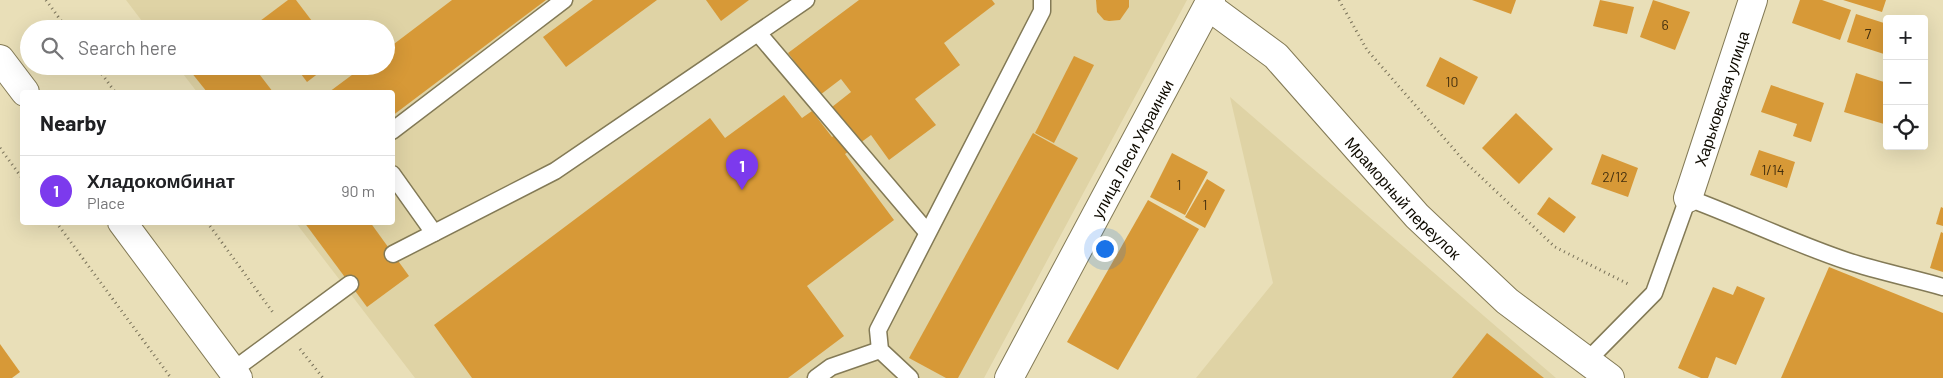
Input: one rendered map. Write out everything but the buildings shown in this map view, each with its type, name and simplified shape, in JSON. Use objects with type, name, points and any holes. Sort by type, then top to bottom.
[{"type":"street","name":"Харьковская улица","points":[[1688,198],[1753,0]]},
{"type":"street","name":"Мраморный переулок","points":[[1210,3],[1276,56],[1417,216],[1507,301],[1586,362],[1610,378]]},
{"type":"street","name":"улица Леси Украинки","points":[[1009,378],[1210,3]]},
{"type":"street","points":[[0,59],[23,90]]},
{"type":"street","points":[[124,225],[235,374]]},
{"type":"lane","points":[[395,129],[564,0]]},
{"type":"lane","points":[[393,254],[555,171],[806,0]]},
{"type":"lane","points":[[910,378],[880,350],[878,330],[1042,11],[1042,0]]},
{"type":"lane","points":[[758,33],[927,232]]},
{"type":"lane","points":[[395,178],[434,233]]},
{"type":"lane","points":[[1586,362],[1654,293],[1688,198],[1724,211],[1763,230],[1849,261],[1943,286]]},
{"type":"lane","points":[[235,374],[350,284]]},
{"type":"lane","points":[[816,378],[831,367],[880,350]]},
{"type":"path","points":[[46,0],[60,20]]},
{"type":"path","points":[[1339,0],[1367,50],[1465,162],[1555,247],[1626,284],[1654,293]]},
{"type":"path","points":[[103,75],[114,90]]},
{"type":"path","points":[[0,148],[20,175]]},
{"type":"path","points":[[58,225],[171,378]]},
{"type":"path","points":[[209,225],[323,378]]},
{"type":"shaded area","points":[[126,0],[1187,0],[984,378],[415,378],[298,225],[395,225],[395,90],[195,90],[184,75],[395,75],[395,20],[141,20]]},
{"type":"shaded area","points":[[1230,97],[1556,378],[1196,378],[1273,283]]},
{"type":"place","name":"Хладокомбинат","points":[[742,190]]}]
